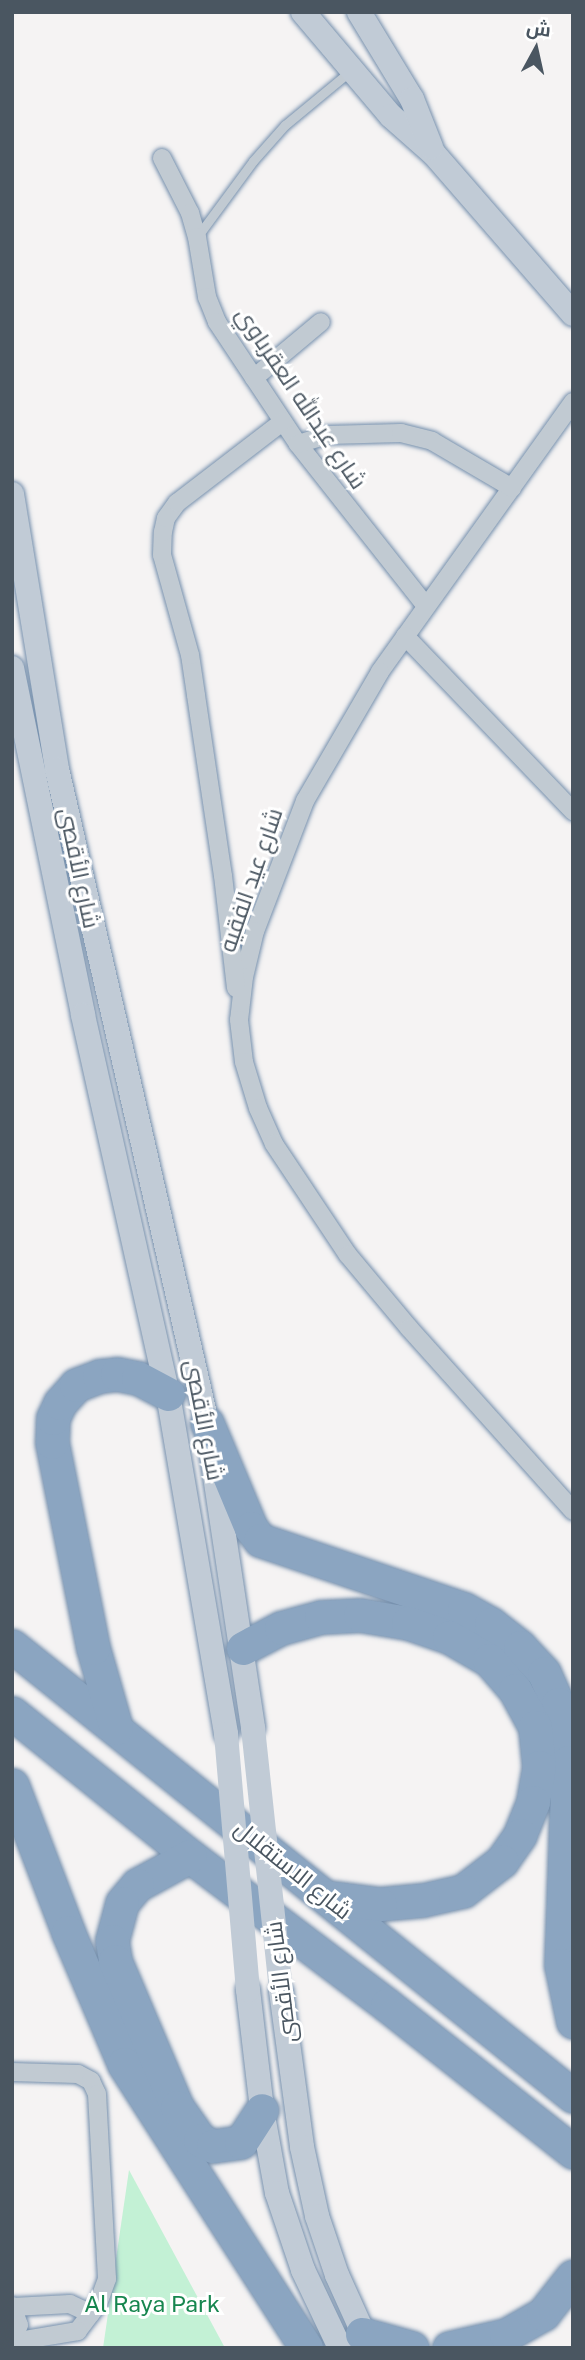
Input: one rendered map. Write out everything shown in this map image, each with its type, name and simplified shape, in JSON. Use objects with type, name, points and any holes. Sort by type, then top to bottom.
[{"type":"highway","points":[[116,1728],[93,1648],[52,1442],[53,1418],[60,1403],[76,1385],[99,1376],[117,1374],[138,1378],[168,1394]]},
{"type":"highway","points":[[207,1423],[251,1528],[260,1540],[464,1608],[491,1624],[520,1647],[544,1673],[558,1704],[568,1762],[561,1965],[573,2022]]},
{"type":"highway","points":[[243,1647],[281,1628],[321,1617],[360,1615],[408,1623],[449,1637],[489,1660],[515,1690],[535,1727],[539,1767],[533,1802],[520,1835],[502,1861],[463,1891],[423,1900],[380,1904],[326,1897]]},
{"type":"highway","name":"شارع الاستقلال","points":[[12,1646],[573,2096]]},
{"type":"highway","points":[[12,1713],[190,1856],[387,2005],[571,2155]]},
{"type":"highway","points":[[12,1785],[68,1932],[124,2064],[306,2348]]},
{"type":"highway","points":[[190,1856],[137,1885],[121,1903],[113,1932],[115,1961],[177,2107],[200,2140],[213,2147],[241,2142],[262,2110]]},
{"type":"highway","points":[[449,2348],[506,2335],[543,2314],[573,2276]]},
{"type":"highway","points":[[357,2343],[412,2348]]},
{"type":"main road","points":[[303,12],[391,116],[434,154],[573,314]]},
{"type":"main road","points":[[359,12],[412,99],[434,154]]},
{"type":"main road","name":"شارع الأقصى","points":[[12,494],[57,769],[207,1423],[243,1647],[281,1991],[302,2147],[317,2216],[357,2343]]},
{"type":"main road","name":"شارع الأقصى","points":[[12,668],[80,1002],[168,1394],[226,1734],[248,1990],[262,2110],[283,2215],[303,2270],[357,2343]]},
{"type":"street","name":"شارع عبدالله العقرباوي","points":[[162,158],[190,213],[212,309],[282,422],[426,606]]},
{"type":"street","points":[[254,378],[321,322]]},
{"type":"street","name":"شارع عيد الفقيه","points":[[573,402],[405,636],[361,702],[305,801],[255,931],[244,977],[239,1020],[244,1062],[258,1108],[274,1144],[348,1255],[400,1318],[573,1511]]},
{"type":"street","points":[[239,1020],[223,876],[197,695],[190,655],[162,555],[163,532],[166,518],[177,503],[282,422]]},
{"type":"street","points":[[298,444],[328,435],[401,433],[432,441],[512,488]]},
{"type":"street","points":[[405,636],[573,811]]},
{"type":"street","points":[[12,2072],[78,2074],[91,2081],[97,2094],[107,2279],[104,2293],[78,2332],[12,2340]]},
{"type":"street","points":[[12,2340],[19,2325],[12,2307],[70,2304],[92,2314]]},
{"type":"lane","points":[[197,237],[253,161],[285,125],[351,71]]},
{"type":"green space","name":"Al Raya Park","points":[[129,2170],[225,2348],[103,2348]]}]
